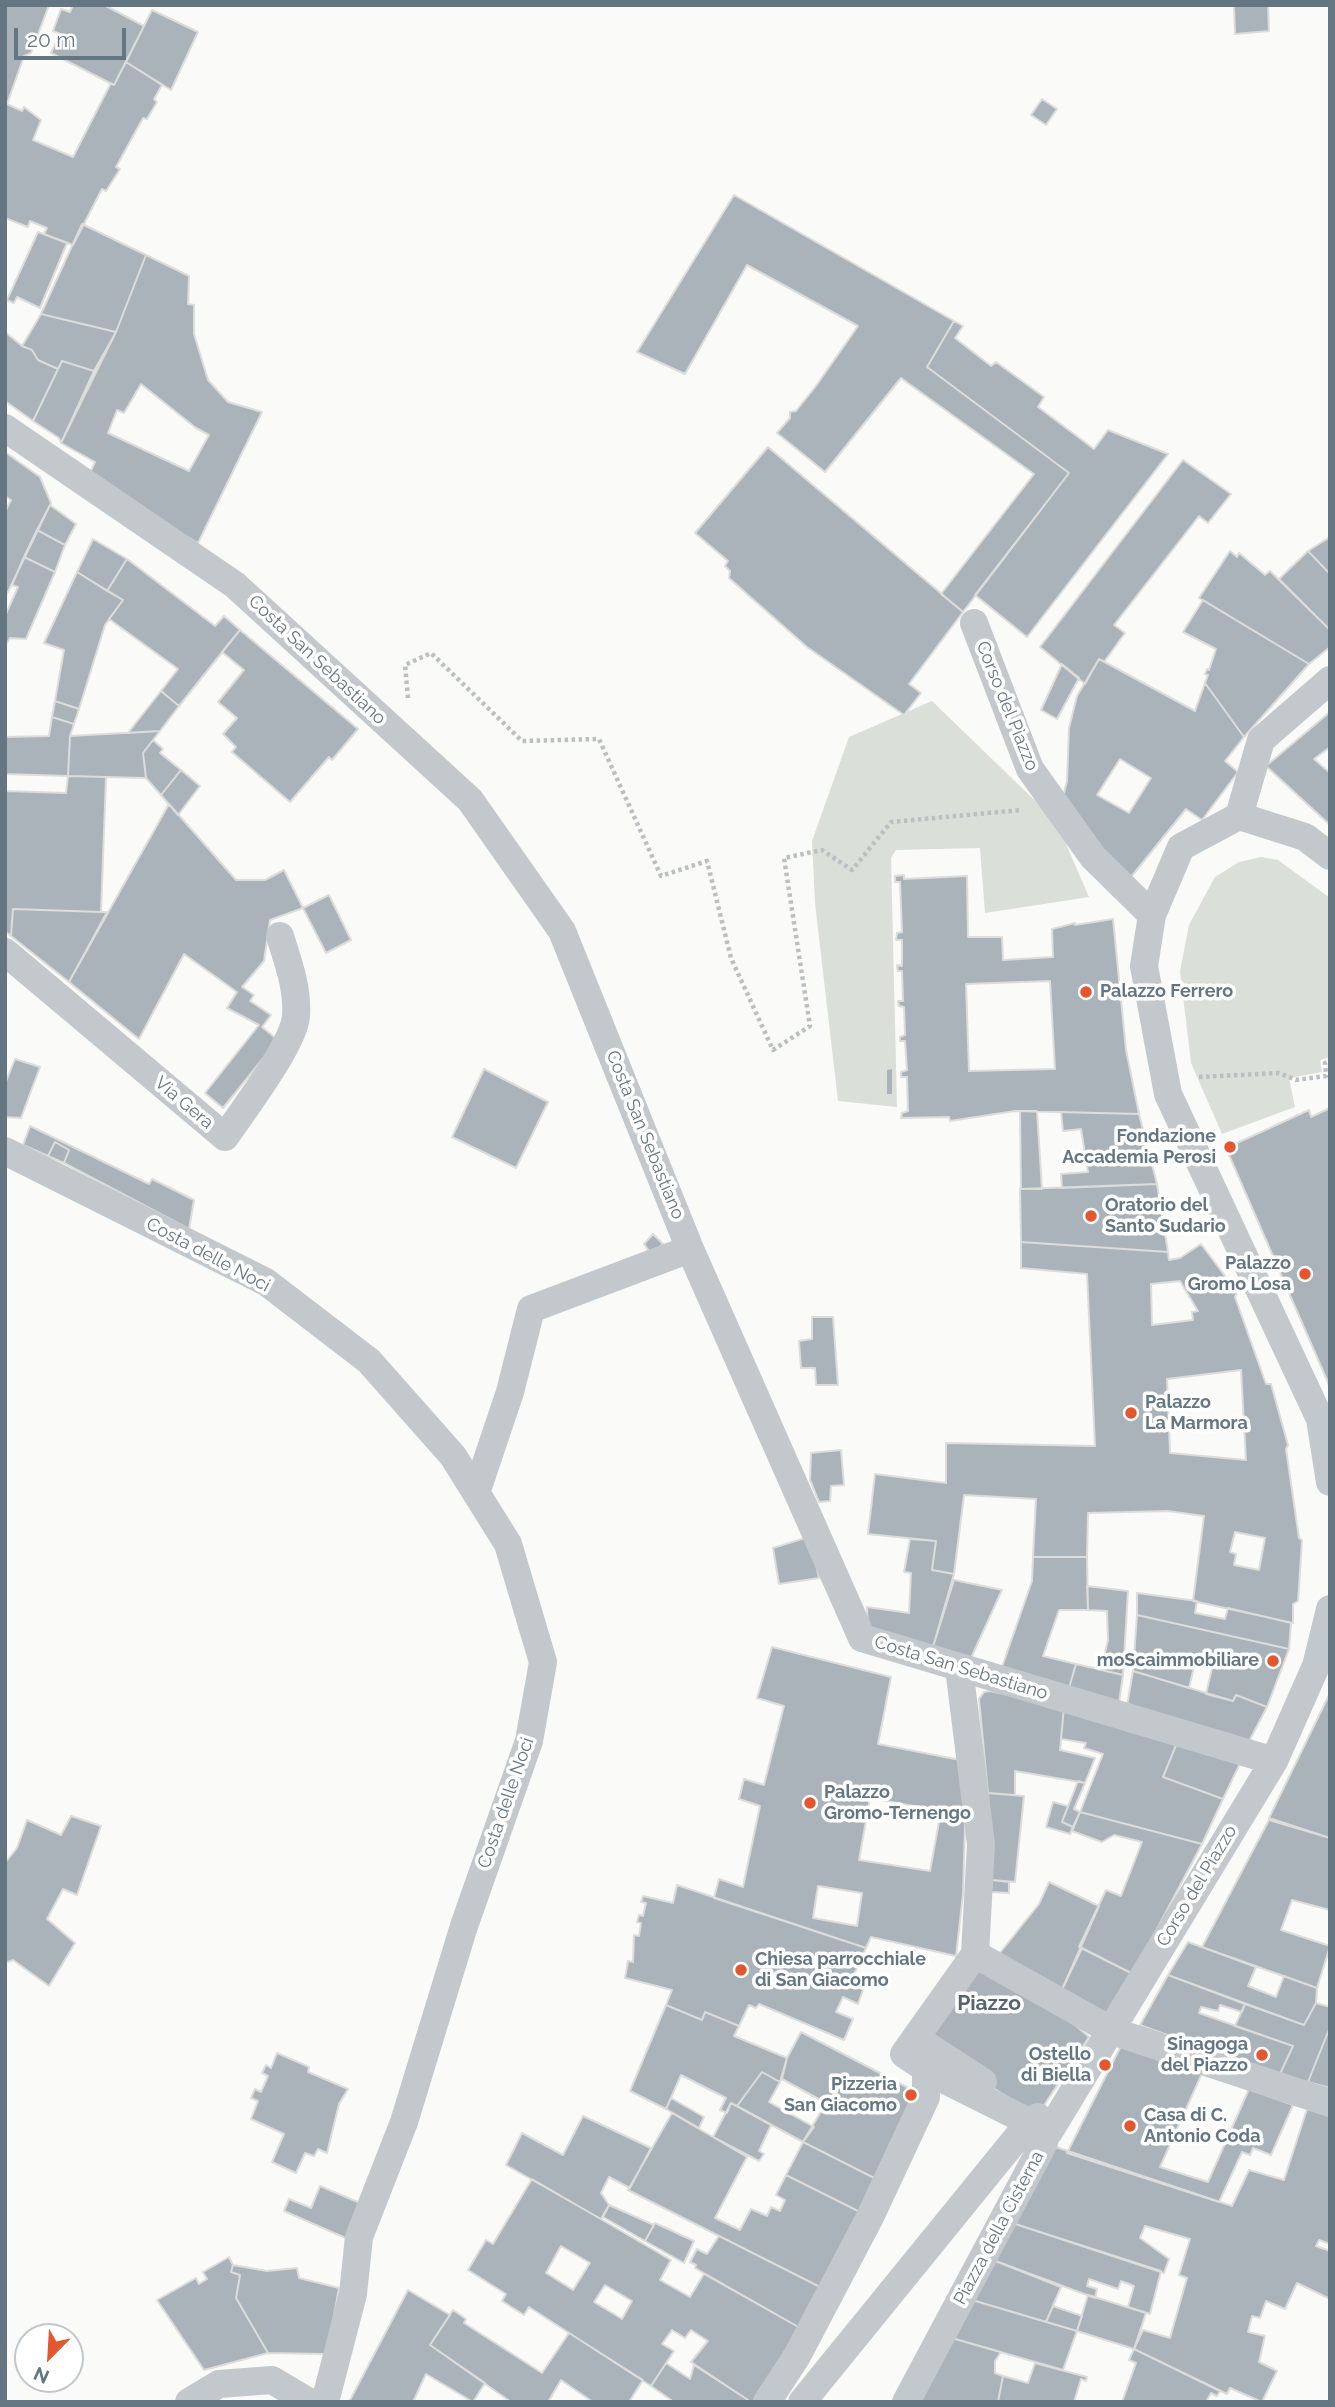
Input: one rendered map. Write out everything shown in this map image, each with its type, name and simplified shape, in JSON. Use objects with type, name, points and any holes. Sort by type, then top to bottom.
[{"type":"street","name":"Costa San Sebastiano","points":[[5,428],[234,585],[470,800],[562,931],[690,1250],[862,1638],[1274,1761]]},
{"type":"street","name":"Corso del Piazzo","points":[[974,622],[1030,769],[1093,857],[1152,915]]},
{"type":"street","points":[[1330,680],[1261,740],[1239,816],[1181,847],[1152,915],[1144,966],[1168,1094],[1320,1419],[1330,1482]]},
{"type":"street","points":[[1239,816],[1305,837],[1330,856]]},
{"type":"street","name":"Via Gera","points":[[5,952],[225,1137],[268,1076],[296,1018],[294,984],[280,936]]},
{"type":"street","name":"Costa delle Noci","points":[[5,1151],[266,1283],[369,1361],[453,1456],[508,1544],[543,1662],[530,1741],[464,1926],[404,2122],[359,2237],[353,2294],[326,2402]]},
{"type":"street","points":[[476,1493],[510,1392],[531,1309],[690,1250]]},
{"type":"street","name":"Corso del Piazzo","points":[[1037,2127],[1049,2132],[1274,1761],[1316,1666],[1330,1609]]},
{"type":"street","points":[[915,2062],[975,1954],[981,1844],[959,1668]]},
{"type":"street","points":[[975,1954],[1112,2031],[1330,2103]]},
{"type":"street","name":"Piazza della Cisterna","points":[[767,2402],[797,2356],[870,2217],[926,2097],[915,2062],[926,2045],[1037,2116],[1037,2127],[1044,2143],[906,2402]]},
{"type":"street","name":"Piazza della Cisterna","points":[[803,2402],[1037,2127]]},
{"type":"street","points":[[188,2402],[219,2384],[272,2380],[309,2402]]},
{"type":"path","points":[[376,715],[408,704],[405,665],[430,653],[522,741],[599,739],[661,876],[708,862],[731,958],[773,1050],[810,1026],[784,858],[822,850],[852,870],[891,822],[1056,806]]},
{"type":"path","points":[[1168,1094],[1191,1078],[1208,1075],[1279,1073],[1296,1080],[1326,1076],[1325,1063],[1330,1061]]},
{"type":"shaded area","points":[[932,701],[1056,821],[1089,897],[985,913],[980,848],[896,850],[891,858],[897,1107],[838,1101],[815,903],[812,841],[849,737]]},
{"type":"shaded area","points":[[1261,857],[1278,860],[1330,898],[1330,1057],[1320,1060],[1322,1072],[1289,1078],[1295,1107],[1222,1134],[1191,1063],[1180,971],[1189,925],[1215,877],[1239,862]]},
{"type":"building","points":[[5,5],[49,5],[31,53],[24,56],[7,104],[22,111],[24,107],[41,120],[33,140],[73,157],[111,83],[114,85],[126,62],[162,85],[154,99],[157,102],[147,119],[143,118],[116,167],[120,169],[106,191],[102,189],[73,245],[44,234],[47,228],[30,221],[28,227],[5,218]]},
{"type":"building","points":[[73,5],[104,5],[144,26],[114,85],[51,53],[60,34],[53,31],[61,9],[70,12]]},
{"type":"building","points":[[1234,5],[1268,5],[1269,31],[1235,34]]},
{"type":"building","points":[[152,10],[198,32],[171,90],[126,62]]},
{"type":"building","points":[[1042,99],[1057,109],[1046,125],[1031,115]]},
{"type":"building","points":[[734,195],[954,321],[927,367],[1069,473],[963,612],[941,594],[1034,474],[901,378],[825,472],[777,433],[790,418],[790,412],[796,411],[816,386],[858,326],[747,265],[685,374],[637,352]]},
{"type":"building","points":[[82,224],[146,255],[116,332],[41,314]]},
{"type":"building","points":[[38,232],[67,243],[40,308],[17,297],[14,303],[7,300]]},
{"type":"building","points":[[146,255],[189,276],[188,304],[194,305],[194,334],[208,380],[228,402],[262,412],[198,543],[87,479],[95,462],[61,443],[116,332]],"holes":[[[141,384],[196,428],[209,435],[189,471],[108,433],[117,410],[124,413]]]},
{"type":"building","points":[[41,314],[116,332],[94,371],[62,361],[58,369],[38,360],[32,350],[22,346]]},
{"type":"building","points":[[954,321],[963,326],[955,338],[991,366],[996,362],[1044,397],[1038,407],[1094,449],[1108,430],[1168,454],[1027,637],[975,595],[1069,473],[927,367]]},
{"type":"building","points":[[5,332],[22,346],[32,350],[38,360],[58,369],[33,421],[5,401]]},
{"type":"building","points":[[62,361],[94,371],[61,443],[59,438],[33,421]]},
{"type":"building","points":[[768,447],[963,612],[909,684],[921,693],[904,715],[807,647],[729,578],[730,571],[725,566],[728,561],[695,533]]},
{"type":"building","points":[[5,452],[40,477],[51,503],[5,598],[5,512],[11,500],[5,496]]},
{"type":"building","points":[[1183,460],[1231,494],[1208,523],[1199,516],[1114,625],[1125,633],[1104,662],[1099,659],[1085,684],[1040,647]]},
{"type":"building","points":[[50,505],[76,524],[65,545],[37,530]]},
{"type":"building","points":[[37,530],[65,545],[55,572],[24,557]]},
{"type":"building","points":[[1330,537],[1330,574],[1308,551]]},
{"type":"building","points":[[93,539],[127,559],[107,591],[77,572]]},
{"type":"building","points":[[1230,551],[1237,557],[1239,553],[1265,575],[1270,571],[1330,630],[1330,647],[1309,664],[1199,598]]},
{"type":"building","points":[[1308,551],[1330,574],[1330,630],[1279,579]]},
{"type":"building","points":[[24,557],[55,572],[26,639],[10,638],[5,646],[5,616],[18,587],[12,585]]},
{"type":"building","points":[[127,559],[215,626],[224,616],[240,630],[179,706],[161,691],[178,669],[109,619],[123,600],[107,591]]},
{"type":"building","points":[[77,572],[123,600],[105,625],[79,709],[55,701],[64,650],[44,643]]},
{"type":"building","points":[[1203,600],[1309,664],[1244,737],[1205,683],[1208,675],[1205,674],[1216,649],[1183,632]]},
{"type":"building","points":[[240,630],[358,729],[332,760],[329,757],[290,802],[232,752],[236,747],[223,734],[237,718],[218,702],[244,670],[222,652]]},
{"type":"building","points":[[1099,659],[1195,711],[1205,683],[1244,737],[1225,761],[1238,772],[1202,820],[1186,809],[1131,877],[1100,849],[1062,801],[1067,781],[1069,728],[1077,696]],"holes":[[[1120,759],[1151,778],[1129,813],[1097,795]]]},
{"type":"building","points":[[1062,664],[1079,678],[1057,719],[1041,710]]},
{"type":"building","points":[[161,691],[179,706],[160,731],[128,733]]},
{"type":"building","points":[[55,701],[79,709],[74,724],[52,717]]},
{"type":"building","points":[[1330,712],[1330,747],[1314,759],[1330,773],[1330,825],[1266,766]]},
{"type":"building","points":[[52,717],[74,724],[70,736],[68,776],[5,774],[5,737],[49,736]]},
{"type":"building","points":[[160,731],[143,753],[146,778],[68,776],[70,736]]},
{"type":"building","points":[[153,740],[163,749],[160,753],[181,770],[161,795],[146,778],[143,753]]},
{"type":"building","points":[[181,770],[200,786],[178,815],[161,795]]},
{"type":"building","points":[[68,776],[106,777],[101,912],[13,909],[11,936],[5,931],[6,791],[66,793]]},
{"type":"building","points":[[169,804],[236,880],[265,880],[284,870],[303,908],[270,920],[264,961],[242,987],[254,995],[250,1001],[271,1015],[262,1027],[278,1040],[223,1108],[205,1093],[259,1025],[227,1008],[237,992],[184,954],[139,1039],[69,982]]},
{"type":"building","name":"Palazzo Ferrero","points":[[904,875],[904,879],[967,876],[968,937],[1002,937],[1003,960],[1053,957],[1052,929],[1075,923],[1113,919],[1126,1050],[1139,1114],[1015,1111],[950,1121],[949,1117],[901,1118],[902,1113],[908,1111],[907,1077],[901,1077],[901,1072],[907,1070],[905,1041],[900,1041],[900,1037],[905,1035],[904,1007],[899,1006],[898,1001],[903,1001],[902,971],[898,971],[897,965],[902,966],[902,940],[896,940],[897,933],[902,932],[900,882],[895,882],[895,876]],"holes":[[[1050,981],[1055,1069],[969,1071],[966,984]]]},
{"type":"building","points":[[329,895],[351,940],[326,953],[303,908]]},
{"type":"building","points":[[13,909],[107,912],[69,982],[11,936]]},
{"type":"building","points":[[15,1059],[40,1067],[21,1118],[5,1117],[5,1084]]},
{"type":"building","points":[[893,1068],[893,1095],[886,1095],[886,1069]]},
{"type":"building","points":[[484,1069],[548,1102],[516,1168],[452,1137]]},
{"type":"building","name":"Palazzo Gromo Losa","points":[[1330,1108],[1330,1387],[1226,1148],[1309,1110],[1311,1117]]},
{"type":"building","points":[[1020,1111],[1037,1111],[1042,1189],[1021,1189]]},
{"type":"building","points":[[1061,1112],[1139,1114],[1157,1184],[1062,1188],[1061,1174],[1088,1172],[1081,1129],[1063,1131]]},
{"type":"building","points":[[30,1126],[149,1184],[152,1179],[194,1200],[189,1229],[64,1163],[69,1150],[55,1142],[48,1156],[23,1145]]},
{"type":"building","points":[[55,1142],[69,1150],[64,1163],[48,1156]]},
{"type":"building","name":"Oratorio del Santo Sudario","points":[[1157,1184],[1168,1252],[1021,1242],[1020,1189]]},
{"type":"building","points":[[653,1234],[663,1244],[651,1254],[644,1244]]},
{"type":"building","name":"Palazzo La Marmora","points":[[1021,1242],[1168,1252],[1169,1260],[1180,1258],[1201,1244],[1237,1292],[1235,1297],[1266,1384],[1271,1384],[1288,1445],[1286,1449],[1299,1538],[1302,1540],[1298,1601],[1293,1604],[1293,1623],[1193,1601],[1204,1516],[1168,1511],[1088,1513],[1087,1557],[1033,1557],[1036,1499],[964,1495],[954,1574],[932,1570],[936,1541],[868,1534],[875,1474],[946,1483],[946,1443],[1095,1446],[1087,1274],[1021,1268]],"holes":[[[1180,1281],[1198,1311],[1192,1312],[1193,1320],[1152,1325],[1151,1284]],[[1241,1370],[1246,1460],[1170,1453],[1167,1379]],[[1235,1532],[1265,1538],[1259,1570],[1234,1565],[1236,1554],[1230,1552]]]},
{"type":"building","points":[[812,1317],[833,1317],[838,1385],[816,1385],[815,1368],[801,1368],[799,1341],[812,1339]]},
{"type":"building","points":[[841,1450],[844,1485],[831,1486],[830,1501],[819,1502],[810,1480],[811,1453]]},
{"type":"building","points":[[808,1529],[819,1578],[779,1584],[773,1548],[805,1538]]},
{"type":"building","points":[[910,1539],[936,1541],[932,1570],[954,1574],[933,1647],[868,1630],[867,1607],[909,1613],[911,1573],[904,1572]]},
{"type":"building","points":[[1033,1557],[1087,1557],[1088,1610],[1059,1610],[1043,1656],[1076,1664],[1069,1688],[1002,1667],[1032,1581]]},
{"type":"building","points":[[954,1580],[1002,1590],[971,1658],[933,1647]]},
{"type":"building","points":[[1087,1586],[1128,1591],[1123,1675],[1101,1670],[1108,1640],[1107,1611],[1088,1610]]},
{"type":"building","points":[[1137,1593],[1197,1601],[1195,1613],[1225,1619],[1228,1608],[1291,1623],[1289,1649],[1137,1615]]},
{"type":"building","points":[[1137,1615],[1289,1649],[1267,1707],[1236,1695],[1233,1701],[1206,1694],[1212,1668],[1195,1663],[1189,1688],[1133,1671]]},
{"type":"building","name":"Palazzo Gromo-Ternengo","points":[[772,1647],[891,1677],[878,1744],[960,1760],[965,1826],[963,1894],[956,1956],[871,1937],[866,1948],[714,1898],[719,1879],[743,1887],[760,1806],[739,1799],[744,1779],[764,1785],[784,1706],[757,1698]],"holes":[[[870,1798],[941,1811],[930,1871],[859,1860]],[[818,1886],[862,1893],[857,1926],[813,1918]]]},
{"type":"building","points":[[1076,1664],[1123,1675],[1119,1703],[1069,1688]]},
{"type":"building","points":[[1133,1671],[1233,1701],[1236,1695],[1267,1707],[1247,1745],[1127,1706]]},
{"type":"building","points":[[984,1692],[1064,1707],[1060,1750],[1095,1758],[1085,1783],[1015,1771],[1015,1795],[988,1793],[979,1699]]},
{"type":"building","points":[[1330,1693],[1330,1838],[1269,1818]]},
{"type":"building","points":[[1064,1707],[1179,1738],[1163,1777],[1223,1799],[1202,1844],[1080,1812],[1103,1754],[1084,1748],[1086,1743],[1061,1739]]},
{"type":"building","points":[[1179,1738],[1243,1757],[1223,1799],[1163,1777]]},
{"type":"building","points":[[1078,1781],[1085,1783],[1074,1809],[1080,1812],[1073,1827],[1062,1822]]},
{"type":"building","points":[[988,1793],[1024,1796],[1015,1882],[992,1880]]},
{"type":"building","points":[[1053,1802],[1068,1806],[1062,1822],[1073,1827],[1070,1834],[1046,1827]]},
{"type":"building","points":[[1080,1812],[1202,1844],[1133,1974],[1079,1947],[1106,1890],[1121,1896],[1142,1842],[1114,1835],[1102,1842],[1072,1831]]},
{"type":"building","points":[[71,1816],[101,1826],[77,1895],[63,1889],[47,1919],[75,1943],[49,1986],[13,1960],[5,1963],[5,1863],[17,1848],[27,1820],[61,1835]]},
{"type":"building","points":[[1269,1820],[1330,1838],[1330,1910],[1292,1900],[1281,1930],[1330,1946],[1317,1988],[1202,1947]]},
{"type":"building","points":[[992,1880],[1009,1882],[1009,1893],[991,1892]]},
{"type":"building","points":[[1049,1882],[1099,1906],[1060,1994],[999,1954],[1039,1904]]},
{"type":"building","name":"Chiesa parrocchiale di San Giacomo","points":[[677,1885],[866,1948],[851,1981],[864,1987],[858,2004],[843,1997],[836,2012],[853,2019],[844,2040],[759,2004],[756,2008],[749,2005],[739,2026],[705,2012],[702,2020],[666,2005],[672,1990],[625,1978],[628,1961],[633,1962],[634,1935],[639,1936],[641,1923],[637,1922],[639,1915],[643,1916],[646,1903],[641,1902],[643,1896],[673,1903]]},
{"type":"building","points":[[1188,1942],[1256,1967],[1248,1986],[1276,1997],[1284,1976],[1317,1988],[1316,2003],[1304,2025],[1168,1975]]},
{"type":"building","points":[[1082,1948],[1133,1974],[1108,2018],[1060,1994]]},
{"type":"building","points":[[977,1967],[1075,2025],[1089,2037],[1037,2116],[926,2045]]},
{"type":"building","points":[[1168,1975],[1245,2004],[1242,2012],[1220,2005],[1218,2011],[1201,2007],[1199,2013],[1293,2046],[1279,2076],[1140,2025]]},
{"type":"building","points":[[1316,2003],[1330,2007],[1330,2027],[1308,2082],[1279,2076],[1293,2046],[1235,2026],[1245,2004],[1304,2025]]},
{"type":"building","points":[[666,2005],[702,2020],[705,2012],[739,2026],[734,2036],[787,2058],[780,2082],[762,2072],[737,2106],[731,2103],[727,2113],[720,2110],[726,2098],[681,2075],[666,2109],[630,2091]]},
{"type":"building","points":[[1330,2027],[1330,2088],[1308,2082]]},
{"type":"building","points":[[801,2032],[926,2097],[886,2184],[803,2142],[826,2103],[782,2079],[787,2058]]},
{"type":"building","name":"Casa di C. Antonio Coda","points":[[1123,2042],[1203,2071],[1160,2167],[1208,2182],[1249,2089],[1293,2105],[1271,2155],[1253,2148],[1250,2155],[1242,2152],[1219,2202],[1067,2153]]},
{"type":"building","points":[[277,2053],[309,2067],[308,2072],[348,2089],[339,2104],[327,2153],[318,2149],[314,2156],[305,2153],[296,2173],[272,2162],[284,2134],[251,2119],[258,2101],[251,2098],[255,2089],[261,2092],[268,2076],[262,2073],[266,2065],[271,2068]]},
{"type":"building","points":[[762,2072],[780,2082],[769,2102],[814,2127],[803,2142],[737,2106]]},
{"type":"building","points":[[671,2098],[704,2117],[699,2128],[666,2109]]},
{"type":"building","points":[[731,2103],[771,2125],[759,2151],[764,2154],[759,2161],[713,2137]]},
{"type":"building","points":[[1307,2109],[1330,2116],[1330,2244],[1319,2240],[1316,2246],[1330,2251],[1330,2299],[1297,2283],[1285,2309],[1266,2301],[1260,2318],[1252,2316],[1248,2332],[1265,2336],[1259,2362],[1277,2371],[1262,2402],[1230,2388],[1227,2394],[1134,2349],[1143,2330],[1170,2338],[1187,2278],[1179,2275],[1190,2239],[1145,2226],[1140,2238],[1169,2259],[1164,2273],[1003,2220],[1044,2143],[1232,2206],[1249,2170],[1284,2180]]},
{"type":"building","points":[[672,2113],[747,2157],[715,2218],[740,2230],[751,2209],[767,2216],[771,2207],[780,2211],[785,2200],[776,2195],[786,2175],[870,2217],[830,2292],[628,2190]]},
{"type":"building","points":[[583,2116],[651,2148],[630,2188],[609,2177],[601,2193],[609,2205],[601,2219],[506,2165],[522,2133],[563,2155]]},
{"type":"building","points":[[803,2142],[886,2184],[870,2217],[786,2175]]},
{"type":"building","points":[[532,2179],[671,2260],[660,2280],[690,2297],[704,2274],[809,2333],[767,2402],[751,2402],[691,2362],[708,2341],[691,2330],[685,2338],[672,2330],[662,2344],[674,2351],[651,2386],[529,2307],[524,2315],[502,2301],[506,2294],[468,2270],[486,2240],[493,2244]],"holes":[[[561,2246],[590,2263],[573,2290],[546,2273]],[[605,2285],[632,2301],[622,2319],[594,2302]]]},
{"type":"building","points":[[320,2186],[360,2203],[348,2239],[284,2211],[289,2199],[311,2208]]},
{"type":"building","points":[[609,2205],[654,2225],[645,2241],[603,2217]]},
{"type":"building","points":[[1003,2220],[1161,2271],[1150,2314],[1128,2307],[1134,2286],[1121,2281],[1118,2289],[1089,2279],[1087,2286],[1097,2289],[1095,2298],[985,2257]]},
{"type":"building","points":[[655,2223],[694,2241],[684,2263],[645,2241]]},
{"type":"building","points":[[719,2236],[830,2292],[809,2333],[695,2268],[696,2265],[690,2262],[697,2249],[707,2254]]},
{"type":"building","points":[[229,2257],[233,2265],[231,2272],[240,2275],[236,2298],[268,2353],[204,2370],[157,2300],[196,2278],[199,2284],[207,2279],[203,2272]]},
{"type":"building","points":[[985,2257],[1061,2287],[1046,2322],[962,2297]]},
{"type":"building","points":[[233,2265],[267,2271],[297,2268],[299,2278],[339,2288],[327,2354],[268,2353],[236,2298],[240,2275],[231,2272]]},
{"type":"building","points":[[408,2290],[450,2315],[430,2345],[485,2383],[473,2402],[426,2374],[413,2402],[349,2402]]},
{"type":"building","points":[[1088,2295],[1146,2313],[1134,2349],[1077,2331]]},
{"type":"building","points":[[962,2297],[1077,2331],[1063,2370],[941,2335]]},
{"type":"building","points":[[1053,2306],[1082,2316],[1077,2331],[1046,2322]]},
{"type":"building","points":[[453,2310],[466,2319],[464,2323],[542,2373],[569,2333],[643,2380],[629,2402],[593,2402],[561,2380],[548,2402],[511,2402],[430,2345]]},
{"type":"building","points":[[941,2335],[1001,2352],[995,2361],[995,2373],[1003,2376],[998,2402],[905,2402]]},
{"type":"building","points":[[1134,2349],[1220,2391],[1217,2396],[1211,2393],[1206,2402],[1122,2402],[1136,2363],[1129,2360]]},
{"type":"building","points":[[666,2363],[690,2379],[694,2365],[751,2402],[674,2402],[651,2386]]},
{"type":"building","points":[[1035,2363],[1087,2377],[1086,2381],[1081,2379],[1074,2402],[998,2402],[1003,2376],[1028,2383]]},
{"type":"place","name":"Palazzo Ferrero","points":[[1086,992]]},
{"type":"place","name":"Fondazione Accademia Perosi","points":[[1230,1147]]},
{"type":"place","name":"Oratorio del Santo Sudario","points":[[1091,1216]]},
{"type":"place","name":"Palazzo Gromo Losa","points":[[1305,1274]]},
{"type":"place","name":"Palazzo La Marmora","points":[[1131,1413]]},
{"type":"place","name":"moScaimmobiliare","points":[[1273,1661]]},
{"type":"place","name":"Palazzo Gromo-Ternengo","points":[[810,1803]]},
{"type":"place","name":"Chiesa parrocchiale di San Giacomo","points":[[741,1970]]},
{"type":"place","name":"Sinagoga del Piazzo","points":[[1262,2055]]},
{"type":"place","name":"Ostello di Biella","points":[[1105,2065]]},
{"type":"place","name":"Pizzeria San Giacomo","points":[[911,2095]]},
{"type":"place","name":"Casa di C. Antonio Coda","points":[[1130,2126]]},
{"type":"district","name":"Piazzo","points":[[989,2004]]}]
